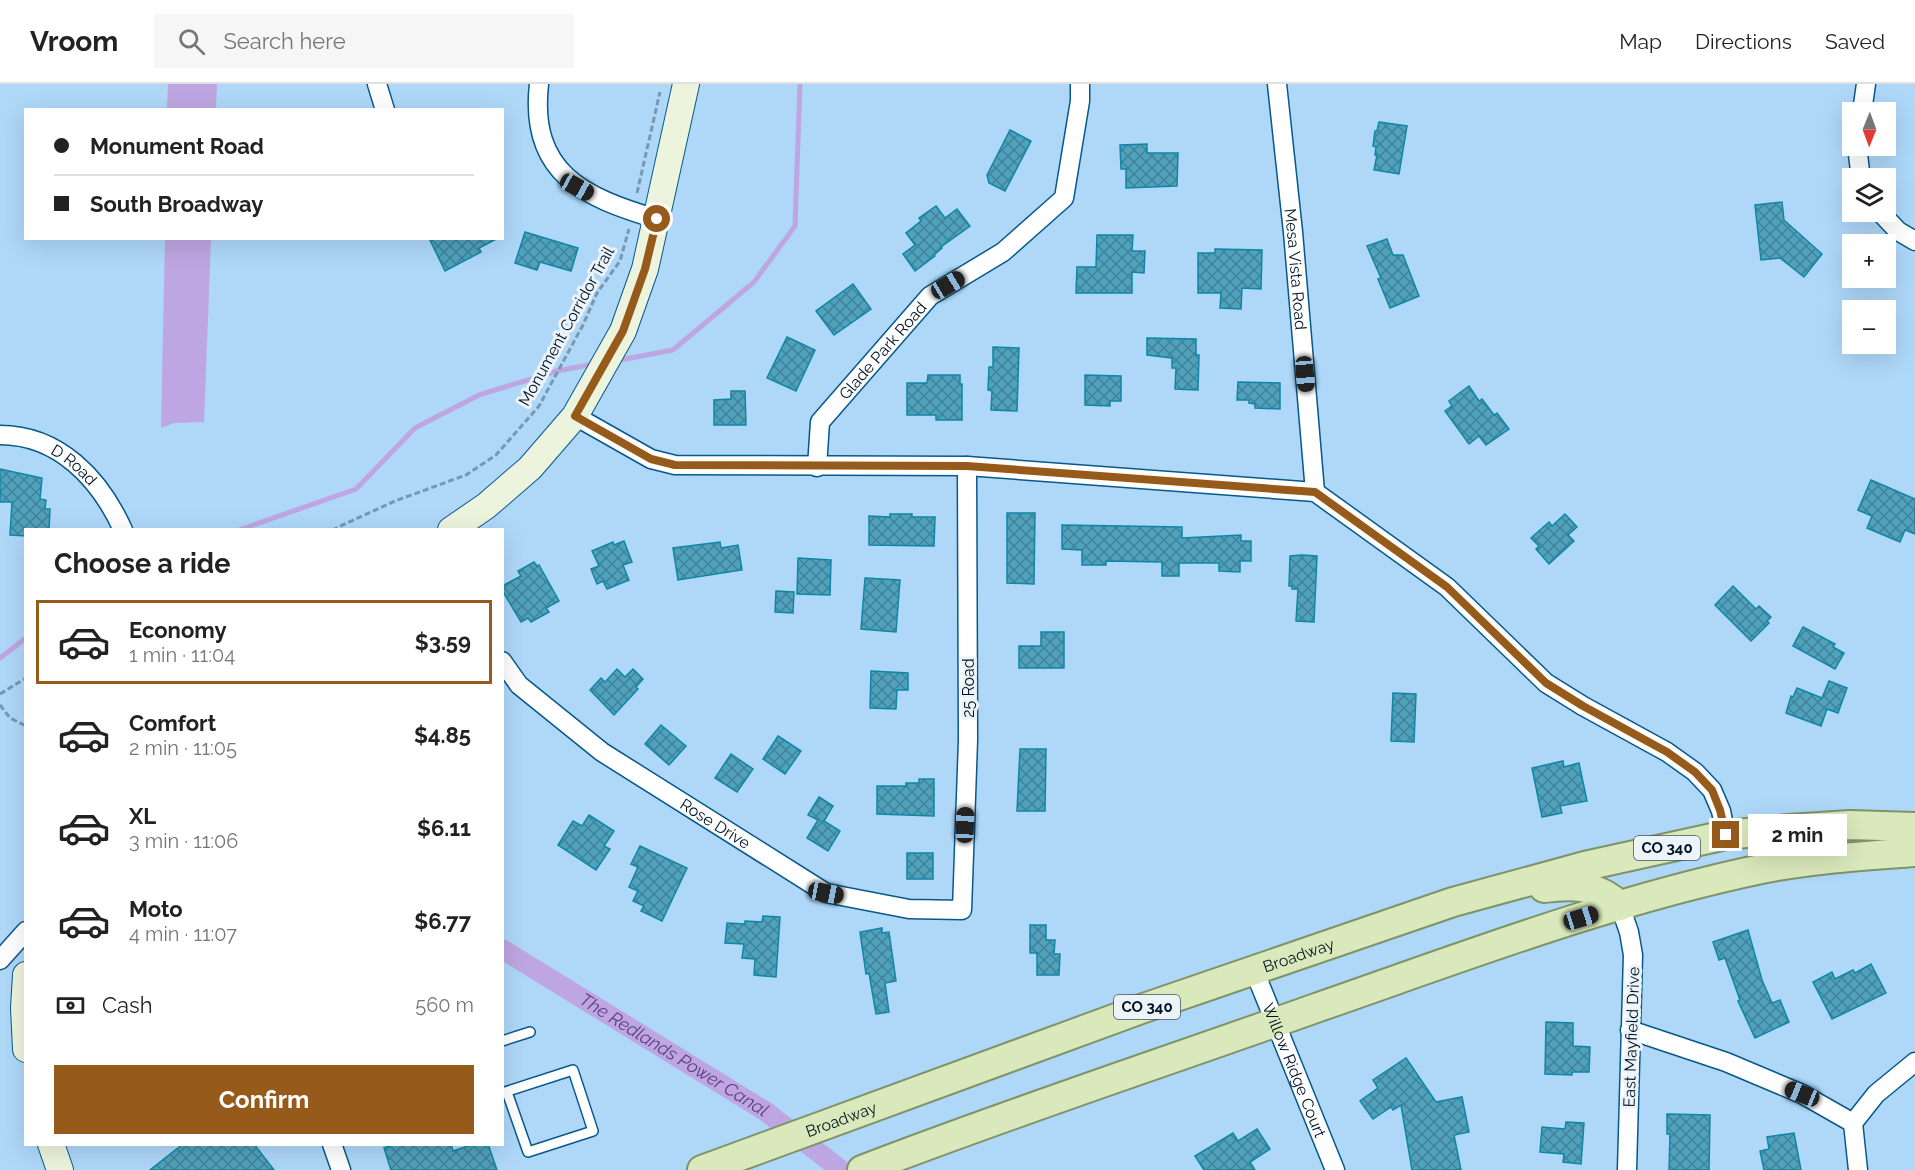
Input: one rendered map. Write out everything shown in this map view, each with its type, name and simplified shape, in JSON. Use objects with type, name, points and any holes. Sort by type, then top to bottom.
[{"type":"main road","points":[[454,528],[486,506],[530,468],[575,416],[623,331],[645,269],[686,84]]},
{"type":"main road","name":"Broadway","points":[[702,1170],[1141,1009],[1425,911],[1575,869],[1726,835],[1850,825],[1915,828]]},
{"type":"main road","name":"CO 340","points":[[862,1170],[983,1124],[1539,930],[1762,869],[1825,859],[1915,852]]},
{"type":"main road","points":[[1425,911],[1559,886],[1595,890],[1609,895],[1620,906]]},
{"type":"main road","points":[[52,1146],[60,1170]]},
{"type":"street","points":[[377,84],[384,108]]},
{"type":"street","points":[[540,84],[540,125],[543,138],[549,154],[563,175],[577,187],[595,197],[657,219]]},
{"type":"street","name":"Glade Park Road","points":[[817,467],[820,422],[930,296],[1003,252],[1064,198],[1080,101],[1080,84]]},
{"type":"street","name":"Mesa Vista Road","points":[[1277,84],[1293,232],[1315,492]]},
{"type":"street","points":[[1863,102],[1866,84]]},
{"type":"street","points":[[1889,222],[1898,231],[1915,241]]},
{"type":"street","points":[[575,416],[651,459],[675,465],[967,466],[1315,492],[1447,587],[1546,683],[1667,752],[1695,772],[1712,790],[1726,835]]},
{"type":"street","name":"D Road","points":[[0,435],[14,435],[33,440],[65,455],[80,466],[101,491],[122,528]]},
{"type":"street","name":"25 Road","points":[[962,910],[968,740],[967,466]]},
{"type":"street","name":"Rose Drive","points":[[504,664],[519,685],[602,752],[826,893],[909,909],[962,910]]},
{"type":"street","name":"East Mayfield Drive","points":[[1620,906],[1633,955],[1627,1170]]},
{"type":"street","points":[[0,960],[24,933]]},
{"type":"street","name":"Willow Ridge Court","points":[[1254,970],[1335,1170]]},
{"type":"street","points":[[1630,1030],[1726,1062],[1802,1094],[1853,1123]]},
{"type":"street","points":[[1858,1170],[1853,1123],[1875,1094],[1915,1062]]},
{"type":"street","points":[[337,1146],[341,1170]]},
{"type":"lane","points":[[504,1040],[530,1032]]},
{"type":"lane","points":[[573,1071],[593,1131],[528,1152],[505,1093],[573,1071]]},
{"type":"path","points":[[642,174],[662,84]]},
{"type":"path","name":"Monument Corridor Trail","points":[[336,528],[395,501],[466,475],[496,455],[539,406],[583,325],[597,293],[620,261],[628,232]]},
{"type":"path","points":[[0,694],[24,679]]},
{"type":"path","points":[[0,705],[10,718],[24,725]]},
{"type":"shaded area","points":[[168,84],[217,84],[216,108],[167,108]]},
{"type":"shaded area","points":[[165,240],[211,240],[204,422],[174,423],[161,428]]},
{"type":"building","points":[[1379,122],[1407,126],[1399,174],[1374,170],[1377,155],[1375,155],[1376,147],[1373,146]]},
{"type":"building","points":[[1010,130],[1031,141],[1005,191],[989,183],[987,175]]},
{"type":"building","points":[[1147,144],[1147,153],[1178,153],[1177,186],[1126,188],[1126,169],[1121,169],[1120,145]]},
{"type":"building","points":[[1782,202],[1784,220],[1822,254],[1804,277],[1780,258],[1761,260],[1755,205]]},
{"type":"building","points":[[936,206],[945,218],[957,209],[970,226],[941,247],[935,256],[915,271],[903,254],[915,245],[906,233],[921,221],[919,218]]},
{"type":"building","points":[[525,232],[578,248],[571,271],[540,262],[537,270],[515,263]]},
{"type":"building","points":[[1097,235],[1133,235],[1132,251],[1145,251],[1144,273],[1132,272],[1132,293],[1076,293],[1077,267],[1096,267]]},
{"type":"building","points":[[1387,239],[1393,255],[1403,255],[1419,296],[1390,308],[1378,279],[1381,278],[1367,246]]},
{"type":"building","points":[[430,240],[494,240],[479,248],[481,252],[445,271]]},
{"type":"building","points":[[1215,249],[1262,250],[1261,289],[1242,288],[1241,309],[1220,308],[1221,293],[1198,293],[1198,253],[1215,253]]},
{"type":"building","points":[[853,284],[871,309],[834,335],[816,311]]},
{"type":"building","points":[[787,337],[815,350],[796,391],[767,378]]},
{"type":"building","points":[[1147,338],[1196,339],[1196,355],[1199,355],[1198,390],[1175,389],[1176,368],[1172,368],[1172,358],[1147,355]]},
{"type":"building","points":[[993,347],[1019,348],[1017,411],[991,410],[992,391],[988,390],[989,367],[993,367]]},
{"type":"building","points":[[928,375],[960,375],[962,420],[936,420],[936,415],[907,415],[907,383],[927,383]]},
{"type":"building","points":[[1085,375],[1121,376],[1121,401],[1110,401],[1110,406],[1085,405]]},
{"type":"building","points":[[1238,382],[1280,383],[1280,409],[1255,408],[1255,404],[1249,403],[1249,400],[1237,400]]},
{"type":"building","points":[[1469,386],[1479,401],[1482,399],[1494,415],[1497,413],[1509,429],[1486,445],[1479,436],[1469,444],[1445,411],[1452,406],[1449,401]]},
{"type":"building","points":[[731,391],[745,391],[746,425],[714,425],[714,400],[731,399]]},
{"type":"building","points":[[0,469],[42,478],[40,499],[46,500],[45,509],[50,509],[49,528],[24,528],[24,536],[10,535],[12,502],[0,502]]},
{"type":"building","points":[[1871,480],[1915,499],[1915,534],[1905,530],[1900,542],[1867,528],[1872,516],[1858,510]]},
{"type":"building","points":[[1007,513],[1035,513],[1034,584],[1007,583]]},
{"type":"building","points":[[890,514],[935,517],[934,546],[869,545],[869,516],[890,517]]},
{"type":"building","points":[[1565,514],[1577,527],[1568,535],[1574,541],[1549,564],[1536,549],[1539,546],[1531,538],[1549,522],[1552,526]]},
{"type":"building","points":[[1062,525],[1182,527],[1182,538],[1241,535],[1241,541],[1251,541],[1251,561],[1240,561],[1240,572],[1219,571],[1219,563],[1179,563],[1179,576],[1162,576],[1162,562],[1106,561],[1106,565],[1082,565],[1082,550],[1062,549]]},
{"type":"building","points":[[624,541],[632,562],[623,565],[629,580],[607,589],[603,581],[597,584],[591,569],[599,566],[592,551],[613,542],[614,545]]},
{"type":"building","points":[[720,542],[721,548],[738,545],[742,570],[678,580],[673,548]]},
{"type":"building","points":[[1290,556],[1317,556],[1314,622],[1296,621],[1298,589],[1292,589],[1292,586],[1289,586]]},
{"type":"building","points":[[798,558],[831,560],[830,595],[797,594]]},
{"type":"building","points":[[534,562],[537,566],[539,565],[559,601],[546,608],[549,612],[531,622],[528,618],[521,622],[504,593],[504,585],[521,576],[518,571]]},
{"type":"building","points":[[865,578],[900,580],[896,632],[861,629]]},
{"type":"building","points":[[1733,586],[1756,609],[1759,606],[1771,617],[1767,621],[1769,623],[1751,641],[1715,605]]},
{"type":"building","points":[[776,591],[794,592],[793,613],[775,612]]},
{"type":"building","points":[[1803,627],[1835,644],[1833,647],[1844,653],[1835,669],[1793,646]]},
{"type":"building","points":[[1041,632],[1064,632],[1064,668],[1019,668],[1019,646],[1041,646]]},
{"type":"building","points":[[617,669],[625,677],[633,669],[643,679],[636,687],[638,689],[614,715],[590,690],[601,678],[605,682]]},
{"type":"building","points":[[871,671],[908,673],[908,690],[897,690],[896,709],[870,708]]},
{"type":"building","points":[[1829,681],[1847,688],[1838,713],[1827,709],[1821,726],[1786,713],[1791,696],[1793,697],[1797,688],[1822,698]]},
{"type":"building","points":[[1393,693],[1416,694],[1414,742],[1391,741]]},
{"type":"building","points":[[661,725],[686,746],[669,765],[645,744]]},
{"type":"building","points":[[778,736],[801,751],[785,774],[763,759]]},
{"type":"building","points":[[1020,749],[1046,749],[1045,811],[1017,811]]},
{"type":"building","points":[[731,754],[753,769],[737,792],[715,778]]},
{"type":"building","points":[[1563,761],[1564,767],[1579,763],[1587,801],[1560,806],[1562,813],[1542,817],[1532,768]]},
{"type":"building","points":[[919,779],[934,779],[934,816],[877,814],[877,786],[906,786],[906,783],[919,783]]},
{"type":"building","points":[[819,797],[833,806],[824,821],[840,831],[828,851],[807,838],[818,820],[808,815]]},
{"type":"building","points":[[589,815],[614,831],[604,846],[610,849],[596,870],[558,845],[573,821],[582,826]]},
{"type":"building","points":[[640,846],[687,868],[662,921],[641,911],[644,906],[633,901],[638,891],[629,887],[638,867],[631,864]]},
{"type":"building","points":[[907,853],[933,853],[933,879],[907,879]]},
{"type":"building","points":[[763,916],[780,917],[776,977],[754,975],[755,959],[742,958],[744,944],[725,943],[727,923],[762,922]]},
{"type":"building","points":[[1030,925],[1046,925],[1046,940],[1055,940],[1054,954],[1060,954],[1059,975],[1037,975],[1037,953],[1030,953]]},
{"type":"building","points":[[882,928],[882,933],[889,932],[896,981],[885,983],[889,1012],[876,1014],[869,973],[866,974],[860,932]]},
{"type":"building","points":[[1748,930],[1762,980],[1772,1003],[1780,1000],[1789,1022],[1755,1038],[1738,1001],[1740,1000],[1725,958],[1719,960],[1713,942]]},
{"type":"building","points":[[1871,964],[1886,993],[1832,1019],[1813,982],[1832,972],[1835,979],[1853,970],[1855,973]]},
{"type":"building","points":[[1546,1022],[1573,1023],[1573,1046],[1590,1047],[1589,1072],[1572,1072],[1572,1075],[1545,1074]]},
{"type":"building","points":[[1406,1058],[1436,1102],[1462,1097],[1469,1132],[1454,1135],[1461,1170],[1412,1170],[1401,1105],[1393,1110],[1391,1107],[1373,1119],[1360,1101],[1378,1088],[1373,1080]]},
{"type":"building","points":[[1667,1114],[1710,1115],[1709,1170],[1669,1170],[1670,1134],[1667,1134]]},
{"type":"building","points":[[1566,1122],[1584,1123],[1581,1164],[1563,1162],[1564,1154],[1540,1152],[1542,1127],[1565,1129]]},
{"type":"building","points":[[1257,1129],[1270,1149],[1250,1162],[1255,1170],[1204,1170],[1195,1156],[1233,1133],[1238,1141]]},
{"type":"building","points":[[1794,1133],[1801,1170],[1764,1170],[1760,1151],[1769,1149],[1767,1137]]},
{"type":"building","points":[[180,1146],[256,1146],[274,1170],[150,1170]]},
{"type":"building","points":[[389,1146],[452,1146],[453,1151],[468,1146],[489,1146],[497,1170],[391,1170],[384,1148]]},
{"type":"waterway","points":[[615,361],[673,350],[754,282],[795,226],[800,84]]},
{"type":"waterway","points":[[245,528],[356,489],[415,428],[479,395],[557,371],[594,364]]},
{"type":"waterway","points":[[0,658],[24,640]]},
{"type":"waterway","name":"The Redlands Power Canal","points":[[504,950],[765,1111],[841,1170]]},
{"type":"route","points":[[657,219],[645,269],[623,331],[575,416],[651,459],[675,465],[967,466],[1315,492],[1447,587],[1546,683],[1667,752],[1695,772],[1712,790],[1726,835]]}]
